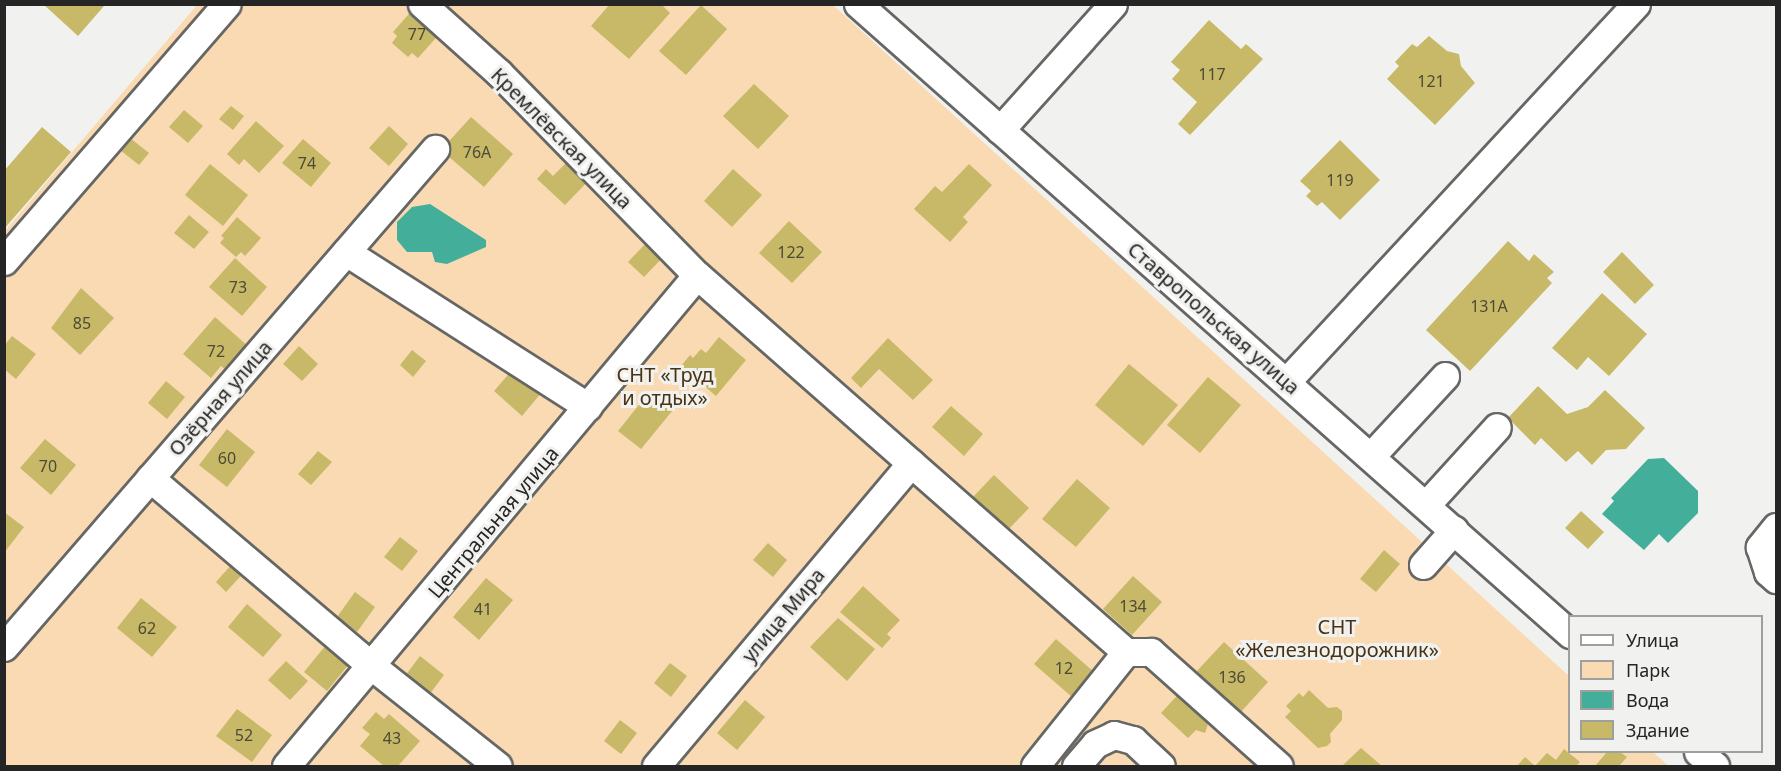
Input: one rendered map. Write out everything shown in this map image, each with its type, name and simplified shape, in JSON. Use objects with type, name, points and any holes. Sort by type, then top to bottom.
[{"type":"street","points":[[4,261],[227,4]]},
{"type":"street","name":"Кремлёвская улица","points":[[422,4],[499,73],[697,275],[1126,652]]},
{"type":"street","name":"Ставропольская улица","points":[[858,4],[1371,456],[1568,633]]},
{"type":"street","points":[[1000,130],[1113,4]]},
{"type":"street","points":[[1286,381],[1636,4]]},
{"type":"street","name":"Озёрная улица","points":[[4,647],[435,149]]},
{"type":"street","points":[[346,252],[588,407]]},
{"type":"street","name":"Центральная улица","points":[[286,766],[373,667],[697,275]]},
{"type":"street","points":[[1371,456],[1445,376]]},
{"type":"street","points":[[1426,505],[1497,428]]},
{"type":"street","name":"улица Мира","points":[[656,766],[911,463]]},
{"type":"street","points":[[150,478],[373,667],[498,766]]},
{"type":"street","points":[[1776,527],[1760,547],[1768,572],[1776,579]]},
{"type":"street","points":[[1423,565],[1454,530]]},
{"type":"street","points":[[1035,766],[1126,652],[1151,652],[1279,766]]},
{"type":"street","points":[[1076,766],[1095,744],[1113,735],[1133,740],[1161,766]]},
{"type":"street","points":[[1699,753],[1715,766]]},
{"type":"green space","name":"СНТ «Труд и отдых»","points":[[197,5],[833,5],[1568,675],[1568,753],[1654,753],[1669,766],[5,766],[4,232]]},
{"type":"water","points":[[430,204],[486,240],[486,247],[447,264],[435,262],[432,252],[407,252],[397,240],[397,222],[412,207]]},
{"type":"water","points":[[1664,458],[1698,491],[1698,513],[1668,543],[1659,534],[1644,550],[1602,514],[1614,501],[1611,498],[1648,459]]},
{"type":"building","points":[[43,4],[102,4],[104,6],[78,36]]},
{"type":"building","points":[[610,4],[661,4],[670,13],[629,59],[591,26]]},
{"type":"building","points":[[701,5],[727,29],[686,75],[659,51]]},
{"type":"building","points":[[416,6],[443,30],[418,58],[412,53],[408,57],[392,43],[397,36],[393,32]]},
{"type":"building","points":[[1209,20],[1241,49],[1246,44],[1263,59],[1190,135],[1178,124],[1197,102],[1172,79],[1180,70],[1171,62]]},
{"type":"building","points":[[1429,36],[1447,51],[1459,54],[1461,66],[1475,83],[1435,125],[1387,79],[1399,66],[1395,62],[1412,44],[1417,47]]},
{"type":"building","points":[[754,84],[789,116],[758,149],[723,116]]},
{"type":"building","points":[[231,106],[244,116],[233,130],[219,119]]},
{"type":"building","points":[[184,110],[203,126],[188,143],[169,127]]},
{"type":"building","points":[[471,117],[513,154],[484,187],[441,150]]},
{"type":"building","points":[[256,121],[284,146],[259,173],[244,159],[239,165],[227,154]]},
{"type":"building","points":[[389,126],[408,144],[389,166],[369,148]]},
{"type":"building","points":[[42,127],[71,152],[4,229],[4,171]]},
{"type":"building","points":[[125,134],[149,153],[139,165],[115,146]]},
{"type":"building","points":[[303,139],[331,163],[311,187],[282,163]]},
{"type":"building","points":[[1340,140],[1380,180],[1340,220],[1322,202],[1317,206],[1306,196],[1311,191],[1300,181]]},
{"type":"building","points":[[572,157],[592,177],[565,205],[537,179],[546,169],[553,176]]},
{"type":"building","points":[[210,164],[248,195],[223,226],[185,195]]},
{"type":"building","points":[[969,164],[992,185],[963,217],[968,222],[950,242],[914,209],[935,186],[942,192]]},
{"type":"building","points":[[733,169],[762,195],[732,227],[704,201]]},
{"type":"building","points":[[189,215],[209,232],[194,249],[174,233]]},
{"type":"building","points":[[237,217],[261,238],[245,256],[241,252],[236,257],[220,243],[224,238],[221,236]]},
{"type":"building","points":[[789,221],[822,252],[792,283],[759,253]]},
{"type":"building","points":[[648,241],[664,256],[644,277],[628,262]]},
{"type":"building","points":[[1508,241],[1529,261],[1534,254],[1554,272],[1547,278],[1552,283],[1470,371],[1426,330]]},
{"type":"building","points":[[1622,252],[1654,285],[1635,304],[1603,272]]},
{"type":"building","points":[[235,258],[267,287],[242,316],[209,287]]},
{"type":"building","points":[[81,288],[114,318],[80,355],[51,328]]},
{"type":"building","points":[[1602,293],[1647,334],[1609,376],[1588,357],[1577,370],[1552,348]]},
{"type":"building","points":[[215,317],[249,347],[227,371],[221,366],[211,378],[183,354]]},
{"type":"building","points":[[12,336],[36,354],[16,379],[4,369],[4,346]]},
{"type":"building","points":[[719,337],[746,360],[716,396],[681,366],[690,355],[693,358],[701,349],[706,353]]},
{"type":"building","points":[[888,338],[933,380],[913,400],[879,369],[861,388],[851,378]]},
{"type":"building","points":[[299,346],[318,364],[302,381],[283,364]]},
{"type":"building","points":[[412,350],[426,361],[413,377],[400,365]]},
{"type":"building","points":[[1129,364],[1178,405],[1143,446],[1095,405]]},
{"type":"building","points":[[514,368],[542,392],[522,416],[494,391]]},
{"type":"building","points":[[1208,377],[1241,405],[1200,453],[1167,425]]},
{"type":"building","points":[[166,381],[185,397],[167,419],[148,403]]},
{"type":"building","points":[[1538,386],[1567,414],[1588,407],[1605,390],[1645,428],[1626,449],[1606,450],[1592,465],[1578,451],[1566,462],[1541,438],[1535,445],[1508,418]]},
{"type":"building","points":[[650,391],[673,410],[641,449],[618,431]]},
{"type":"building","points":[[951,406],[983,434],[964,456],[932,427]]},
{"type":"building","points":[[227,429],[255,452],[227,487],[199,465]]},
{"type":"building","points":[[45,439],[76,465],[51,495],[20,468]]},
{"type":"building","points":[[318,451],[332,462],[311,485],[298,474]]},
{"type":"building","points":[[994,475],[1029,508],[1006,532],[971,499]]},
{"type":"building","points":[[1077,479],[1110,508],[1076,547],[1042,519]]},
{"type":"building","points":[[1581,511],[1604,532],[1588,549],[1565,528]]},
{"type":"building","points":[[4,512],[24,527],[4,553]]},
{"type":"building","points":[[400,537],[418,551],[402,571],[384,557]]},
{"type":"building","points":[[768,543],[787,560],[773,577],[753,560]]},
{"type":"building","points":[[1384,550],[1400,564],[1376,592],[1360,579]]},
{"type":"building","points":[[239,556],[250,566],[226,592],[216,582]]},
{"type":"building","points":[[1133,576],[1162,602],[1132,635],[1103,609]]},
{"type":"building","points":[[486,578],[513,600],[479,640],[453,617]]},
{"type":"building","points":[[863,586],[900,620],[887,634],[891,638],[882,648],[840,612]]},
{"type":"building","points":[[355,592],[375,607],[357,632],[337,617]]},
{"type":"building","points":[[141,598],[177,627],[152,657],[117,628]]},
{"type":"building","points":[[247,604],[282,635],[263,657],[228,627]]},
{"type":"building","points":[[838,618],[875,649],[847,681],[810,647]]},
{"type":"building","points":[[1056,639],[1094,672],[1072,697],[1034,664]]},
{"type":"building","points":[[1224,642],[1268,682],[1240,713],[1196,672]]},
{"type":"building","points":[[326,645],[349,664],[327,691],[304,672]]},
{"type":"building","points":[[420,656],[444,675],[429,695],[405,676]]},
{"type":"building","points":[[286,661],[308,681],[290,700],[268,680]]},
{"type":"building","points":[[670,663],[687,676],[671,697],[654,683]]},
{"type":"building","points":[[1185,687],[1212,712],[1205,720],[1208,724],[1205,733],[1196,730],[1188,738],[1161,713]]},
{"type":"building","points":[[1309,690],[1328,708],[1337,707],[1342,711],[1342,720],[1330,734],[1331,742],[1327,746],[1318,748],[1285,717],[1291,711],[1286,706],[1299,693],[1303,697]]},
{"type":"building","points":[[745,700],[765,717],[737,750],[717,733]]},
{"type":"building","points":[[237,709],[272,735],[252,762],[216,736]]},
{"type":"building","points":[[376,712],[384,719],[389,714],[420,741],[398,766],[384,766],[360,746],[370,734],[362,728]]},
{"type":"building","points":[[620,720],[637,733],[621,754],[604,741]]},
{"type":"building","points":[[1361,748],[1382,766],[1342,766]]},
{"type":"building","points":[[1564,749],[1580,762],[1576,766],[1535,766],[1547,753],[1556,760]]},
{"type":"building","points":[[1606,753],[1621,753],[1627,757],[1619,766],[1595,766]]},
{"type":"building","points":[[1525,757],[1535,766],[1517,766]]},
{"type":"park label","name":"СНТ «Железнодорожник»","points":[[1337,638]]}]
